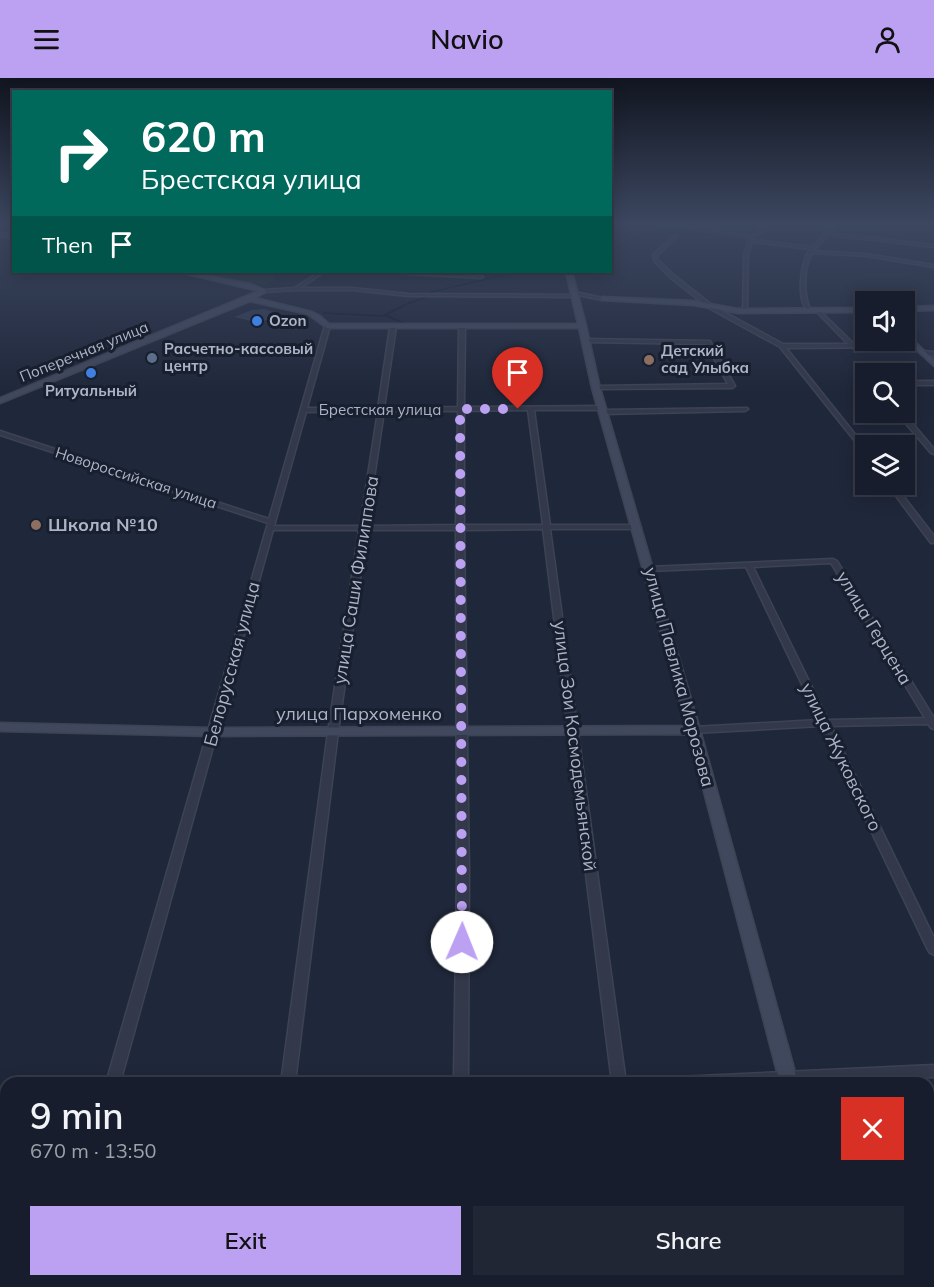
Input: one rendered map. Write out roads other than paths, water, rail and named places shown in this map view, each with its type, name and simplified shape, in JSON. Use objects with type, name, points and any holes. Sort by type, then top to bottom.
[{"type":"street","points":[[223,280],[264,291],[353,289],[409,295],[576,297],[694,303],[745,311],[855,310]]},
{"type":"street","points":[[295,289],[309,280]]},
{"type":"street","name":"улица Павлика Морозова","points":[[571,280],[596,388],[638,527],[787,1077]]},
{"type":"street","points":[[676,280],[711,307],[782,346],[855,439]]},
{"type":"street","points":[[745,311],[746,280]]},
{"type":"street","points":[[803,280],[806,307],[809,311]]},
{"type":"street","name":"Поперечная улица","points":[[0,401],[264,291]]},
{"type":"street","points":[[576,297],[603,299]]},
{"type":"street","points":[[249,299],[309,313],[318,317],[327,326],[582,326]]},
{"type":"street","points":[[915,309],[934,308]]},
{"type":"street","points":[[819,311],[852,345]]},
{"type":"street","name":"Белорусская улица","points":[[115,1077],[327,326]]},
{"type":"street","name":"улица Саши Филиппова","points":[[289,1077],[333,732],[393,327]]},
{"type":"street","points":[[460,1077],[464,872],[460,526],[462,327]]},
{"type":"street","points":[[586,341],[708,342],[732,386],[596,388]]},
{"type":"street","points":[[782,346],[852,345]]},
{"type":"street","points":[[915,345],[934,364]]},
{"type":"street","points":[[923,353],[934,354]]},
{"type":"street","points":[[915,383],[934,383]]},
{"type":"street","name":"улица Зои Космодемьянской","points":[[531,409],[618,1077]]},
{"type":"street","name":"Брестская улица","points":[[303,410],[745,409]]},
{"type":"street","points":[[908,423],[933,452]]},
{"type":"street","name":"Новороссийская улица","points":[[0,433],[271,525],[638,527]]},
{"type":"street","points":[[898,495],[934,541]]},
{"type":"street","name":"улица Герцена","points":[[748,564],[833,561],[933,723]]},
{"type":"street","points":[[649,569],[748,564]]},
{"type":"street","name":"улица Жуковского","points":[[748,564],[934,950]]},
{"type":"street","name":"улица Пархоменко","points":[[0,727],[213,732],[461,732],[694,730],[824,723],[933,723]]},
{"type":"street","points":[[846,1077],[934,1071]]},
{"type":"waterway","points":[[431,294],[431,292],[481,280]]},
{"type":"waterway","points":[[380,291],[425,294]]},
{"type":"waterway","points":[[385,315],[409,303],[431,296]]},
{"type":"waterway","points":[[324,313],[385,315]]},
{"type":"waterway","points":[[385,315],[408,325]]},
{"type":"place","name":"Ozon","points":[[257,321]]},
{"type":"place","name":"Расчетно-кассовый центр","points":[[152,358]]},
{"type":"place","name":"Детский сад Улыбка","points":[[649,360]]},
{"type":"place","name":"Ритуальный","points":[[91,373]]},
{"type":"place","name":"Школа №10","points":[[36,525]]}]
